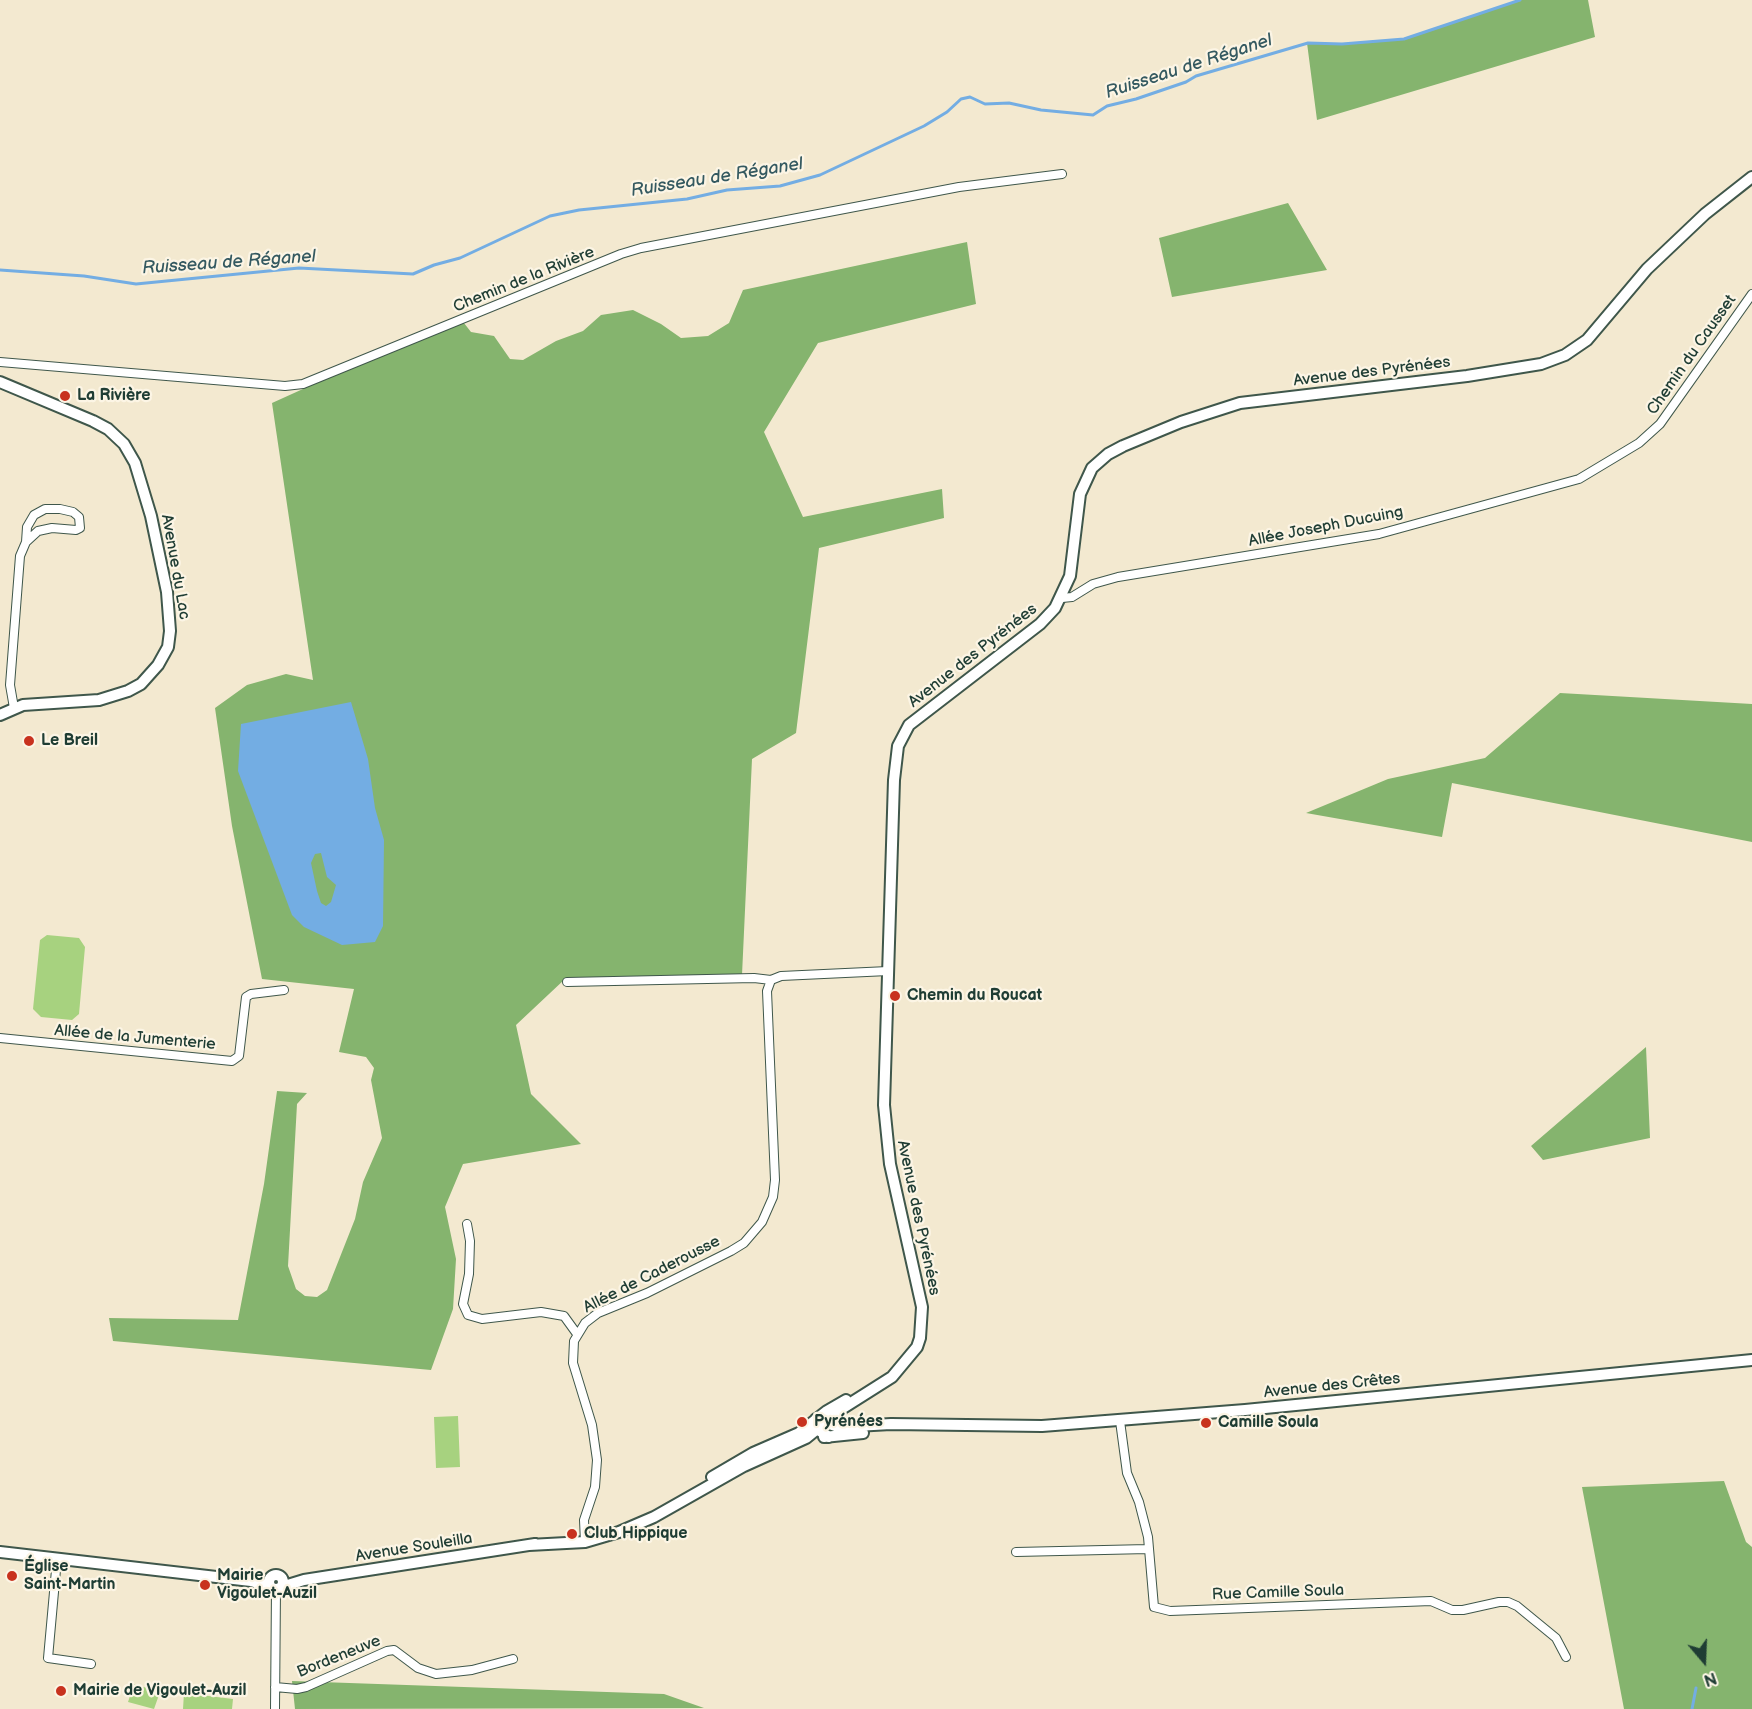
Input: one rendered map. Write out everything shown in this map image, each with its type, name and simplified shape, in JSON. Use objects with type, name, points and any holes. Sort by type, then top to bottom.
[{"type":"street","name":"Chemin de la Rivière","points":[[0,362],[285,386],[303,384],[641,248],[959,188],[1062,174]]},
{"type":"street","name":"Avenue des Pyrénées","points":[[697,1491],[717,1473],[734,1462],[820,1423],[879,1386],[911,1356],[920,1338],[922,1321],[919,1289],[890,1164],[885,1130],[894,780],[901,738],[909,725],[1040,624],[1062,597],[1073,558],[1082,484],[1092,468],[1108,454],[1181,422],[1240,403],[1467,376],[1541,364],[1565,355],[1587,340],[1647,269],[1706,214],[1752,177]]},
{"type":"street","name":"Chemin du Causset","points":[[1594,471],[1640,443],[1660,424],[1684,394],[1736,313],[1752,294]]},
{"type":"street","name":"Avenue du Lac","points":[[0,382],[93,421],[108,429],[124,444],[135,463],[151,516],[167,592],[170,622],[168,647],[158,665],[141,684],[128,692],[99,700],[38,702],[14,708],[0,715]]},
{"type":"street","name":"Allée Joseph Ducuing","points":[[1062,597],[1072,597],[1093,584],[1118,577],[1379,534],[1550,488],[1594,471]]},
{"type":"street","points":[[14,708],[10,685],[20,556],[26,542],[27,527],[34,515],[45,509],[73,512],[79,517],[80,528],[76,530],[52,528],[38,531],[26,542]]},
{"type":"street","points":[[567,982],[771,980],[781,976],[888,971]]},
{"type":"street","name":"Allée de Caderousse","points":[[585,1538],[584,1520],[595,1487],[597,1460],[592,1425],[573,1363],[577,1334],[585,1323],[598,1313],[647,1293],[731,1251],[744,1243],[762,1222],[772,1197],[775,1180],[767,992],[771,980]]},
{"type":"street","name":"Allée de la Jumenterie","points":[[0,1038],[232,1061],[239,1056],[246,997],[251,994],[284,990]]},
{"type":"street","points":[[467,1224],[470,1240],[469,1274],[463,1304],[468,1315],[482,1319],[541,1312],[564,1317],[577,1334]]},
{"type":"street","name":"Avenue des Crêtes","points":[[820,1423],[838,1427],[915,1425],[1017,1428],[1120,1421],[1752,1360]]},
{"type":"street","name":"Avenue des Pyrénées","points":[[585,1538],[635,1526],[762,1457],[806,1438],[838,1403],[879,1386]]},
{"type":"street","points":[[843,1408],[844,1419],[851,1427]]},
{"type":"street","name":"Rue Camille Soula","points":[[1120,1421],[1127,1473],[1144,1520],[1154,1607],[1170,1611],[1431,1601],[1452,1610],[1463,1610],[1508,1602],[1517,1605],[1556,1638],[1566,1657]]},
{"type":"street","points":[[820,1423],[829,1437]]},
{"type":"street","name":"Avenue des Crêtes","points":[[806,1438],[915,1425]]},
{"type":"street","name":"Avenue Souleilla","points":[[276,1583],[585,1538]]},
{"type":"street","points":[[1016,1552],[1148,1549]]},
{"type":"street","points":[[0,1552],[276,1583],[275,1709]]},
{"type":"street","points":[[57,1559],[48,1658],[91,1664]]},
{"type":"street","name":"Bordeneuve","points":[[275,1686],[287,1689],[306,1687],[394,1650],[418,1668],[436,1674],[472,1670],[513,1659]]},
{"type":"green space","points":[[1520,0],[1588,0],[1595,37],[1317,120],[1307,43],[1342,44],[1404,39]]},
{"type":"green space","points":[[1288,203],[1327,270],[1172,297],[1159,238]]},
{"type":"green space","points":[[967,242],[976,304],[818,343],[764,432],[803,517],[942,489],[944,518],[819,548],[796,733],[752,759],[742,975],[565,979],[516,1025],[531,1094],[581,1144],[463,1164],[445,1207],[456,1259],[453,1309],[431,1370],[113,1341],[109,1318],[238,1320],[264,1184],[277,1091],[307,1093],[297,1104],[288,1266],[296,1289],[305,1296],[317,1297],[327,1290],[355,1219],[363,1182],[382,1138],[371,1080],[374,1068],[366,1057],[339,1052],[354,989],[262,979],[232,826],[215,708],[247,685],[286,674],[313,680],[272,403],[460,318],[471,332],[494,336],[510,359],[523,360],[556,341],[583,331],[601,315],[633,310],[661,324],[681,338],[708,336],[729,323],[743,290]]},
{"type":"green space","points":[[1560,693],[1752,704],[1752,842],[1452,783],[1442,837],[1306,813],[1388,779],[1485,758]]},
{"type":"green space","points":[[47,935],[79,938],[85,947],[79,1014],[72,1020],[41,1017],[33,1009],[40,940]]},
{"type":"green space","points":[[1646,1047],[1650,1138],[1543,1160],[1531,1146]]},
{"type":"green space","points":[[458,1416],[460,1467],[436,1468],[434,1417]]},
{"type":"green space","points":[[1724,1481],[1746,1542],[1752,1547],[1752,1709],[1624,1709],[1582,1487]]},
{"type":"green space","points":[[292,1681],[664,1694],[704,1708],[295,1709]]},
{"type":"green space","points":[[134,1684],[160,1692],[154,1709],[128,1702]]},
{"type":"green space","points":[[184,1693],[233,1699],[232,1709],[183,1709]]},
{"type":"water","points":[[351,702],[368,759],[375,808],[384,840],[383,926],[375,942],[342,945],[304,927],[292,915],[238,771],[241,724]],"holes":[[[321,853],[327,877],[336,885],[331,902],[326,906],[321,903],[311,863],[315,854]]]},
{"type":"waterway","name":"Ruisseau de Réganel","points":[[0,270],[84,276],[136,284],[299,268],[413,274],[460,258],[550,216],[579,210],[687,199],[727,190],[780,186],[820,175],[924,126],[947,112],[961,99],[970,97],[985,104],[1009,103],[1041,110],[1093,115],[1107,106],[1136,99],[1186,82],[1196,76],[1308,43],[1342,44],[1404,39],[1520,0]]},
{"type":"waterway","points":[[1692,1709],[1696,1688]]},
{"type":"place","name":"La Rivière","points":[[65,396]]},
{"type":"place","name":"Le Breil","points":[[29,741]]},
{"type":"place","name":"Chemin du Roucat","points":[[895,996]]},
{"type":"place","name":"Pyrénées","points":[[802,1422]]},
{"type":"place","name":"Camille Soula","points":[[1206,1423]]},
{"type":"place","name":"Club Hippique","points":[[572,1534]]},
{"type":"place","name":"Église Saint-Martin","points":[[12,1576]]},
{"type":"place","name":"Mairie Vigoulet-Auzil","points":[[205,1585]]},
{"type":"place","name":"Mairie de Vigoulet-Auzil","points":[[61,1691]]}]
